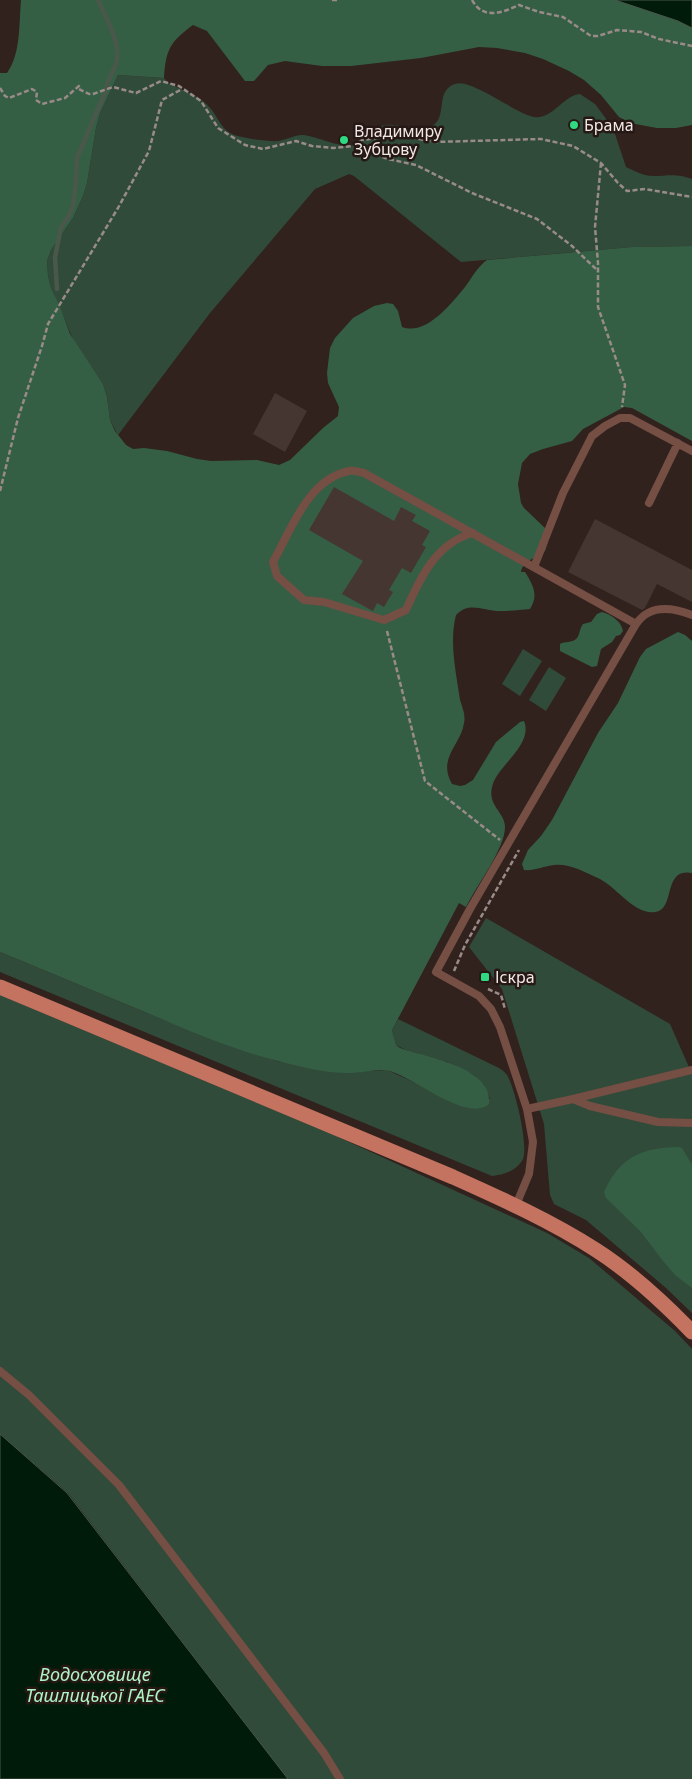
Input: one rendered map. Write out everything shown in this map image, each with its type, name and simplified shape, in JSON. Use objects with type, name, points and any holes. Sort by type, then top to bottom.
[{"type":"main road","points":[[0,987],[453,1177],[516,1206],[580,1240],[613,1262],[651,1292],[692,1332]]},
{"type":"lane","points":[[534,567],[563,493],[592,436],[605,426],[620,418],[630,418],[692,450]]},
{"type":"lane","points":[[649,503],[678,443]]},
{"type":"lane","points":[[473,533],[462,536],[438,553],[418,582],[406,610],[384,620],[324,602],[304,600],[278,576],[273,562],[302,508],[314,492],[329,478],[350,471],[364,473],[473,533],[636,624]]},
{"type":"lane","points":[[516,1206],[529,1174],[532,1142],[527,1108],[500,1027],[492,1009],[480,996],[436,972],[470,909],[636,624],[648,612],[678,610],[692,615]]},
{"type":"lane","points":[[527,1108],[573,1099],[692,1070]]},
{"type":"lane","points":[[573,1099],[590,1106],[658,1122],[692,1123]]},
{"type":"lane","points":[[0,1371],[29,1395],[118,1485],[324,1753],[340,1779]]},
{"type":"path","points":[[332,0],[339,0]]},
{"type":"path","points":[[472,0],[476,7],[483,12],[501,12],[519,4],[539,12],[563,16],[591,36],[598,36],[617,30],[641,32],[659,39],[692,46]]},
{"type":"path","points":[[0,88],[5,96],[9,98],[32,89],[37,92],[36,100],[42,104],[65,98],[79,86],[79,90],[89,94],[113,87],[136,93],[160,81],[170,83],[200,101],[218,128],[244,145],[263,149],[296,141],[312,146],[333,148],[354,146],[388,159],[416,165],[472,193],[537,219],[572,246],[598,271]]},
{"type":"path","points":[[0,492],[18,418],[48,324],[118,208],[149,151],[162,100],[182,89]]},
{"type":"path","points":[[354,146],[362,140],[399,135],[434,142],[541,139],[573,146],[601,163],[627,191],[645,189],[692,197]]},
{"type":"path","points":[[601,163],[595,227],[598,307],[625,385],[620,418]]},
{"type":"path","points":[[384,620],[425,781],[507,845]]},
{"type":"path","points":[[454,972],[465,945],[521,847]]},
{"type":"path","points":[[485,987],[501,995],[506,1014]]},
{"type":"shaded area","points":[[21,0],[615,0],[678,21],[692,28],[692,125],[676,128],[657,128],[630,123],[619,117],[601,95],[584,80],[543,59],[525,53],[479,47],[421,58],[351,66],[322,66],[285,61],[268,65],[254,81],[245,81],[207,31],[193,25],[179,36],[171,47],[166,60],[164,78],[118,75],[100,113],[83,196],[73,218],[51,250],[47,261],[51,288],[70,334],[103,384],[110,420],[115,431],[126,445],[133,449],[144,448],[167,451],[211,461],[257,460],[279,465],[290,460],[338,416],[339,407],[328,383],[327,373],[330,348],[335,338],[353,318],[374,306],[387,303],[393,304],[398,311],[402,327],[411,329],[429,323],[445,310],[465,287],[477,269],[487,260],[632,247],[692,246],[692,441],[632,408],[624,407],[583,429],[572,441],[530,454],[522,463],[518,484],[521,503],[546,529],[548,542],[545,551],[527,562],[521,572],[525,572],[534,590],[533,604],[530,609],[512,611],[496,611],[472,607],[456,615],[453,636],[454,657],[464,720],[462,731],[448,759],[448,775],[452,784],[460,786],[473,780],[496,742],[520,722],[524,721],[526,729],[521,745],[498,774],[492,789],[493,802],[502,816],[505,827],[500,846],[466,907],[459,903],[392,1030],[396,1045],[400,1048],[456,1066],[470,1072],[481,1081],[488,1091],[489,1104],[480,1108],[468,1108],[455,1104],[390,1071],[344,1073],[325,1071],[306,1068],[243,1051],[0,952],[0,73],[7,73],[15,57]]},
{"type":"shaded area","points":[[118,75],[164,78],[166,81],[204,102],[224,128],[234,135],[273,141],[304,135],[349,146],[364,141],[373,131],[381,126],[392,125],[420,130],[431,127],[439,117],[445,92],[455,84],[472,86],[516,110],[534,117],[547,115],[569,98],[580,94],[595,104],[613,128],[626,167],[646,175],[677,175],[692,179],[692,246],[632,247],[461,262],[354,176],[349,174],[315,189],[210,313],[118,435],[110,420],[103,384],[75,344],[51,288],[47,261],[51,250],[73,218],[83,196],[100,113]]},
{"type":"shaded area","points":[[602,612],[616,619],[623,631],[612,642],[601,649],[597,666],[592,667],[560,651],[560,644],[576,639],[583,624],[591,622],[597,614]]},
{"type":"shaded area","points":[[678,632],[692,641],[692,873],[683,873],[677,876],[661,910],[647,912],[632,905],[605,882],[571,867],[554,865],[524,870],[522,864],[528,850],[552,820],[598,733],[618,703],[640,657],[646,649]]},
{"type":"shaded area","points":[[523,649],[542,661],[520,696],[502,684]]},
{"type":"shaded area","points":[[549,667],[566,678],[546,711],[529,700]]},
{"type":"shaded area","points":[[486,918],[670,1024],[692,1074],[692,1313],[666,1288],[586,1220],[554,1204],[550,1195],[544,1124],[502,989],[469,947]]},
{"type":"shaded area","points":[[0,952],[164,1020],[277,1061],[337,1072],[354,1073],[387,1070],[437,1095],[490,1099],[484,1085],[474,1075],[447,1062],[406,1050],[396,1045],[392,1030],[398,1019],[499,1068],[506,1074],[514,1092],[523,1132],[524,1155],[522,1161],[508,1172],[492,1176],[0,972]]},
{"type":"shaded area","points":[[0,995],[334,1135],[547,1233],[589,1258],[675,1331],[692,1349],[692,1779],[288,1779],[68,1493],[0,1434]]},
{"type":"shaded area","points":[[682,1148],[692,1165],[692,1288],[675,1275],[641,1232],[606,1198],[604,1192],[617,1170],[633,1157],[643,1152]]},
{"type":"water","points":[[615,0],[692,0],[692,28],[678,21]]},
{"type":"water","name":"Водосховище Ташлицької ГАЕС","points":[[0,1434],[67,1493],[288,1779],[0,1779]]},
{"type":"building","points":[[275,393],[307,411],[285,452],[253,434]]},
{"type":"building","points":[[334,487],[394,521],[401,507],[416,515],[412,521],[430,531],[422,545],[426,547],[411,573],[402,568],[389,590],[393,592],[384,607],[377,603],[373,611],[342,594],[363,561],[309,530]]},
{"type":"building","points":[[595,519],[692,570],[692,602],[657,584],[645,608],[642,610],[568,572]]},
{"type":"waterway","points":[[57,289],[55,257],[61,227],[73,206],[77,158],[116,64],[117,48],[115,40],[98,0]]},
{"type":"place","name":"Брама","points":[[574,125]]},
{"type":"place","name":"Владимиру Зубцову","points":[[344,140]]},
{"type":"place","name":"Іскра","points":[[485,977]]}]
